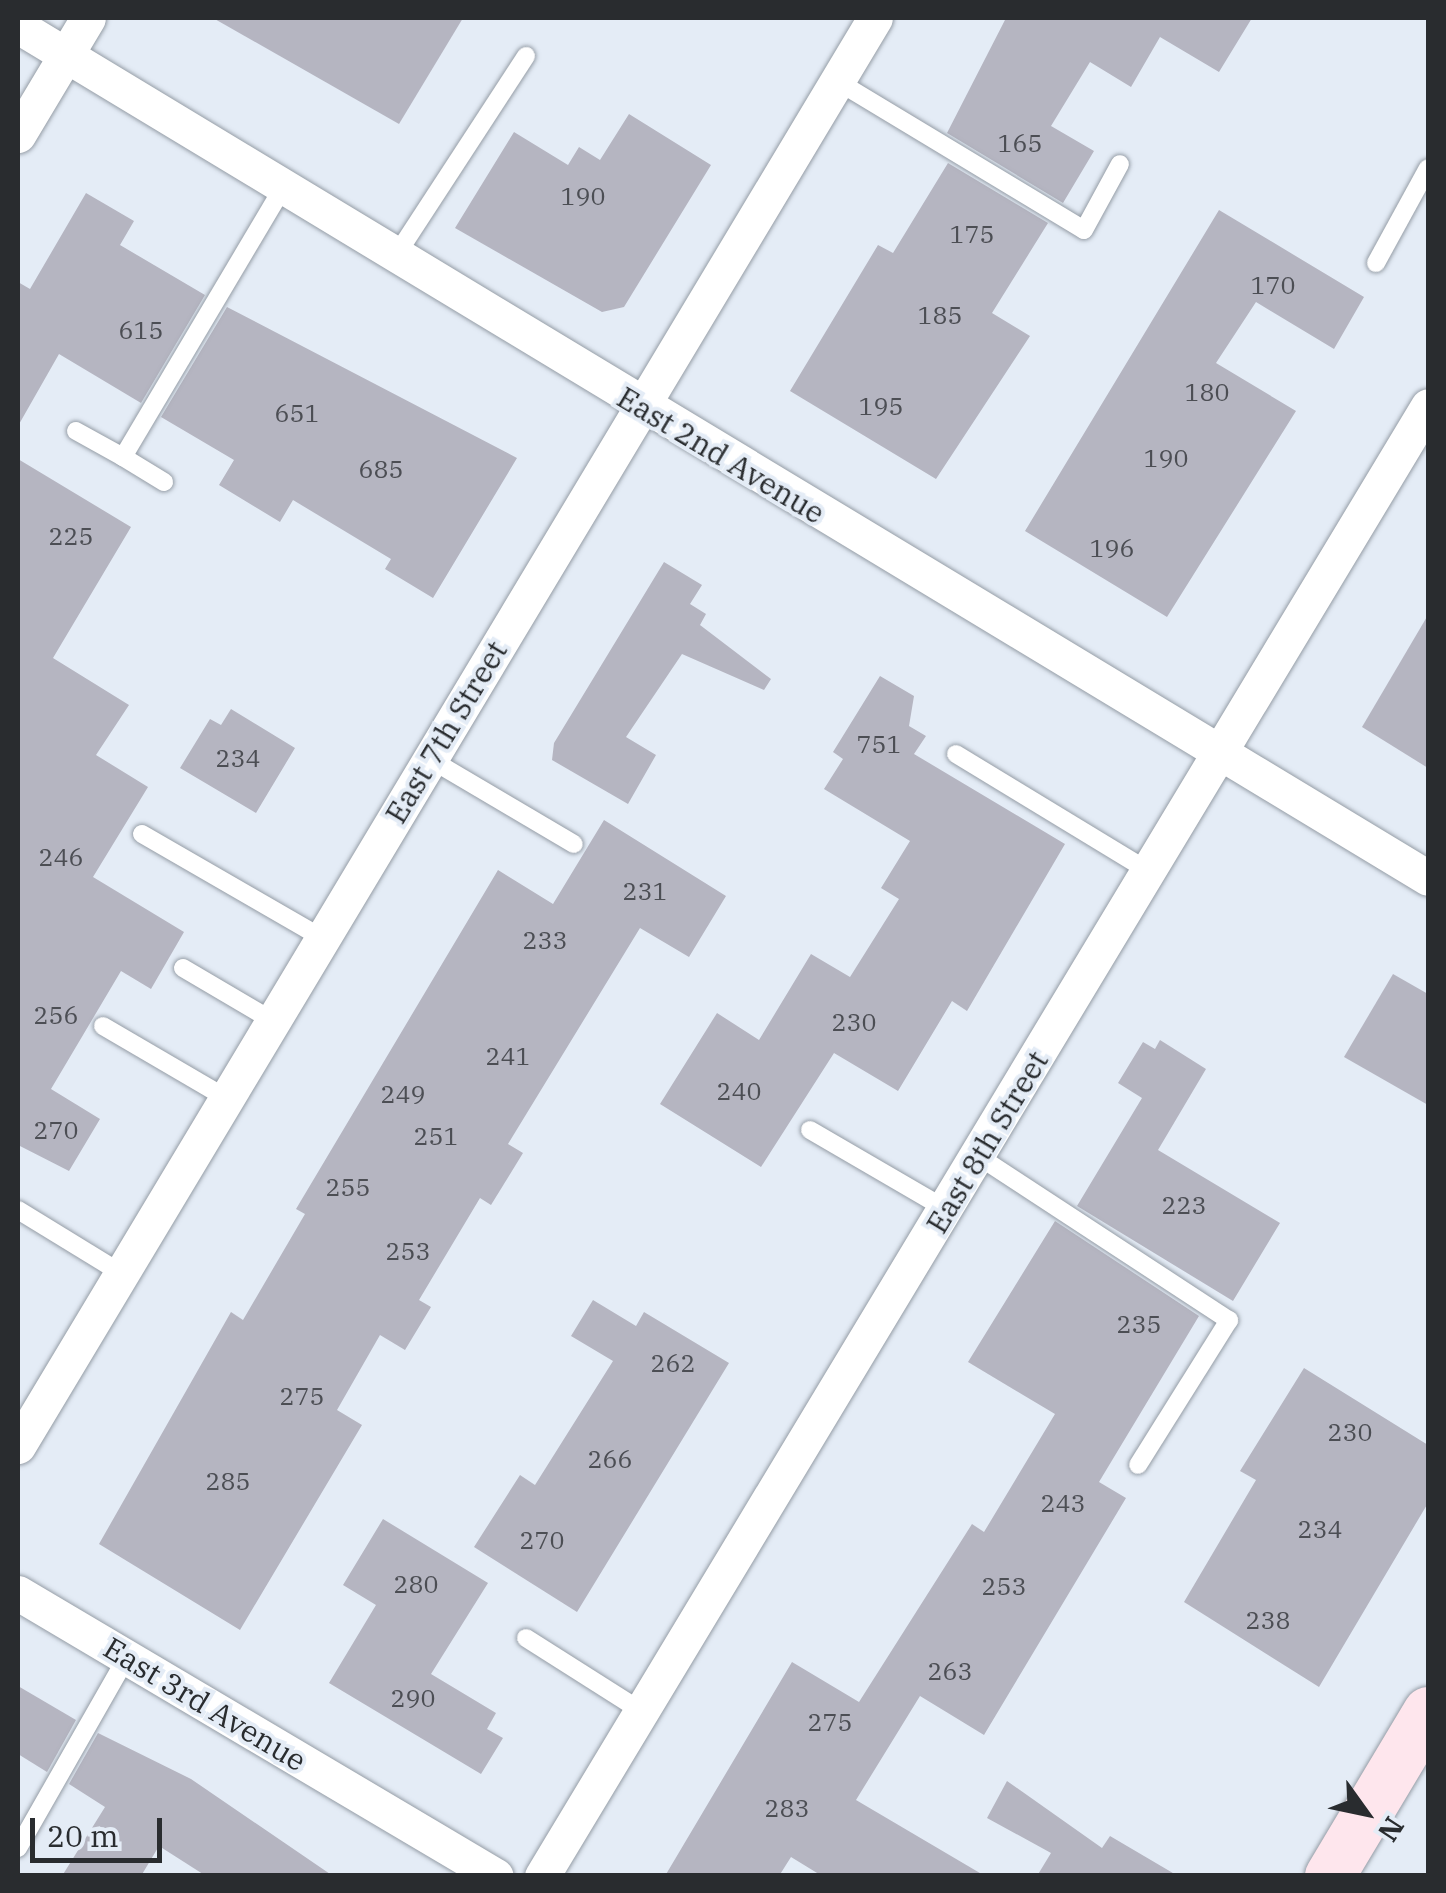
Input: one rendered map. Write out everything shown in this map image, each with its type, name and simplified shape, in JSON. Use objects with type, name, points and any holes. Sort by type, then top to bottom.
[{"type":"main road","points":[[1330,1876],[1408,1761],[1428,1712]]},
{"type":"street","points":[[18,135],[88,18]]},
{"type":"street","name":"East 7th Street","points":[[18,1446],[875,18]]},
{"type":"street","name":"East 2nd Avenue","points":[[18,26],[641,408],[1428,878]]},
{"type":"street","name":"East 8th Street","points":[[542,1876],[1151,872],[1428,406]]},
{"type":"street","name":"East 3rd Avenue","points":[[18,1593],[496,1876]]},
{"type":"lane","points":[[395,257],[526,56]]},
{"type":"lane","points":[[837,81],[1084,230],[1120,164]]},
{"type":"lane","points":[[1376,263],[1428,168]]},
{"type":"lane","points":[[123,458],[283,188]]},
{"type":"lane","points":[[76,431],[164,482]]},
{"type":"lane","points":[[956,754],[1151,872]]},
{"type":"lane","points":[[430,759],[574,844]]},
{"type":"lane","points":[[142,834],[322,938]]},
{"type":"lane","points":[[182,968],[273,1021]]},
{"type":"lane","points":[[103,1026],[226,1098]]},
{"type":"lane","points":[[810,1130],[946,1209]]},
{"type":"lane","points":[[978,1156],[1229,1320],[1138,1465]]},
{"type":"lane","points":[[18,1210],[121,1273]]},
{"type":"lane","points":[[526,1638],[641,1712]]},
{"type":"lane","points":[[18,1848],[127,1657]]},
{"type":"building","points":[[213,18],[463,18],[399,124]]},
{"type":"building","points":[[1006,18],[1252,18],[1219,72],[1160,37],[1131,87],[1090,62],[1051,126],[1094,151],[1063,203],[947,133]]},
{"type":"building","points":[[629,114],[711,165],[624,307],[602,312],[455,228],[514,132],[568,165],[579,147],[600,160]]},
{"type":"building","points":[[948,163],[1048,223],[992,313],[1030,336],[936,479],[790,391],[878,245],[893,253]]},
{"type":"building","points":[[86,193],[134,221],[120,245],[205,295],[141,403],[59,354],[18,426],[18,282],[30,289]]},
{"type":"building","points":[[1219,210],[1364,297],[1334,349],[1256,302],[1216,363],[1296,411],[1167,617],[1025,531]]},
{"type":"building","points":[[227,307],[517,458],[433,598],[385,569],[391,559],[293,500],[280,522],[219,485],[234,460],[161,417]]},
{"type":"building","points":[[18,459],[131,527],[53,658],[129,705],[96,755],[148,787],[93,877],[184,932],[151,989],[121,971],[51,1089],[100,1119],[69,1171],[18,1145]]},
{"type":"building","points":[[664,562],[702,585],[690,604],[706,614],[700,625],[771,679],[764,690],[682,654],[626,737],[656,755],[628,804],[552,760],[554,743]]},
{"type":"building","points":[[1428,615],[1428,768],[1362,727]]},
{"type":"building","points":[[880,676],[914,696],[909,726],[926,736],[914,754],[1065,844],[967,1011],[952,1001],[898,1091],[834,1053],[761,1167],[660,1104],[717,1013],[759,1040],[811,954],[850,977],[899,899],[881,888],[910,841],[824,789],[843,759],[833,752]]},
{"type":"building","points":[[231,709],[295,748],[256,813],[180,768],[210,719],[221,725]]},
{"type":"building","points":[[604,820],[726,896],[689,957],[640,928],[508,1144],[523,1153],[491,1205],[480,1198],[419,1300],[431,1307],[405,1350],[380,1335],[337,1410],[362,1425],[240,1630],[99,1544],[231,1312],[243,1320],[305,1214],[296,1209],[498,870],[553,904]]},
{"type":"building","points":[[1393,974],[1428,994],[1428,1105],[1344,1057]]},
{"type":"building","points":[[1160,1040],[1206,1069],[1158,1150],[1280,1223],[1233,1301],[1077,1206],[1142,1098],[1118,1083],[1143,1042],[1155,1049]]},
{"type":"building","points":[[1055,1221],[1199,1316],[1099,1482],[1126,1498],[984,1735],[920,1696],[856,1800],[985,1876],[822,1876],[791,1857],[779,1876],[665,1876],[792,1662],[859,1702],[972,1524],[984,1532],[1055,1414],[968,1362]]},
{"type":"building","points":[[593,1300],[636,1326],[644,1312],[729,1363],[577,1612],[474,1547],[520,1475],[535,1485],[613,1361],[571,1336]]},
{"type":"building","points":[[1304,1368],[1428,1445],[1428,1503],[1319,1687],[1184,1602],[1256,1480],[1240,1471]]},
{"type":"building","points":[[383,1519],[488,1583],[431,1674],[496,1713],[487,1729],[503,1738],[481,1774],[329,1683],[376,1605],[343,1585]]},
{"type":"building","points":[[18,1686],[76,1720],[47,1772],[18,1754]]},
{"type":"building","points":[[98,1733],[191,1779],[333,1876],[206,1876],[159,1846],[141,1876],[62,1876],[105,1807],[69,1784]]},
{"type":"building","points":[[1007,1781],[1102,1848],[1110,1836],[1178,1876],[1037,1876],[1051,1853],[987,1818]]}]
